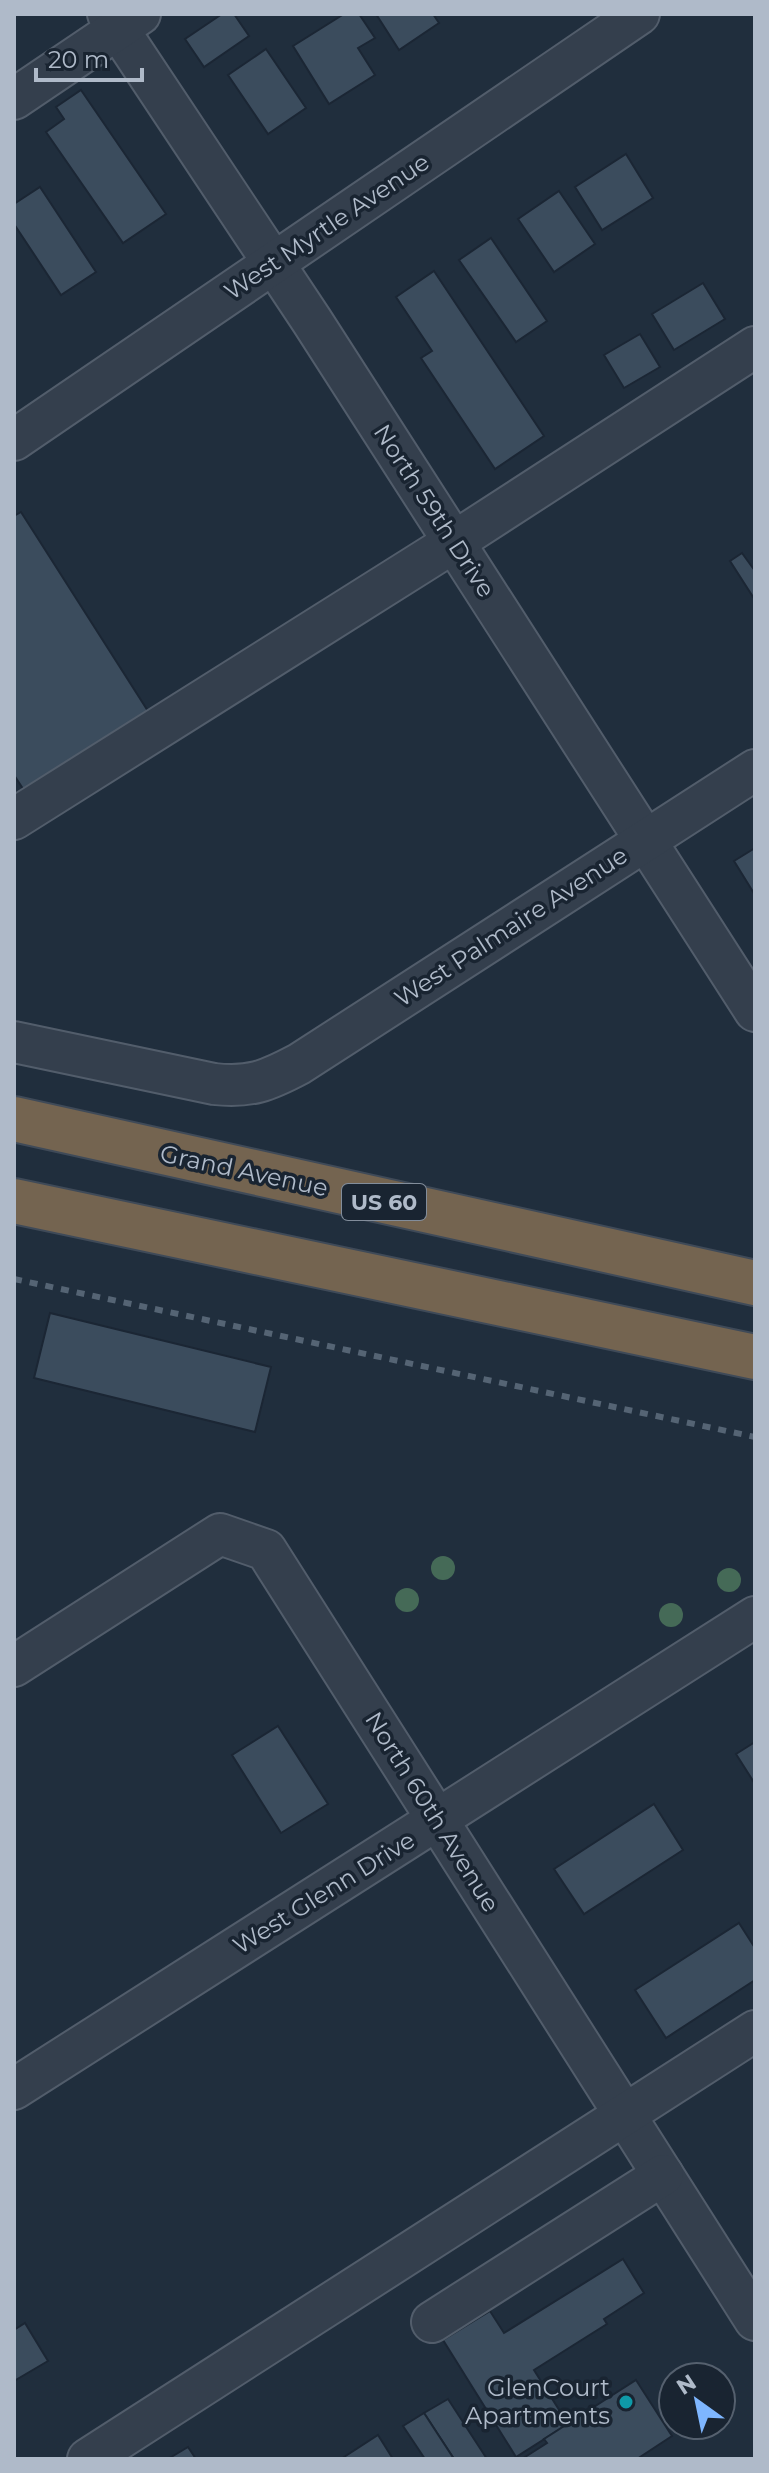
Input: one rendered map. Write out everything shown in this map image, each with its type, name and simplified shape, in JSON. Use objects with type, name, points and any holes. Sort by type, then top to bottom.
[{"type":"highway","name":"Grand Avenue","points":[[14,1119],[755,1283]]},
{"type":"highway","points":[[14,1201],[755,1357]]},
{"type":"street","name":"West Myrtle Avenue","points":[[14,440],[639,14]]},
{"type":"street","name":"North 59th Drive","points":[[122,19],[755,1011]]},
{"type":"street","points":[[14,99],[122,19]]},
{"type":"street","points":[[14,819],[454,542],[755,347]]},
{"type":"street","name":"West Palmaire Avenue","points":[[14,1042],[214,1084],[239,1087],[265,1081],[299,1064],[755,770]]},
{"type":"street","name":"North 60th Avenue","points":[[14,1666],[220,1534],[266,1550],[755,2320]]},
{"type":"street","name":"West Glenn Drive","points":[[14,2089],[755,1617]]},
{"type":"street","points":[[88,2459],[755,2031]]},
{"type":"street","points":[[432,2322],[663,2175]]},
{"type":"building","points":[[222,14],[234,14],[249,36],[204,67],[185,39]]},
{"type":"building","points":[[344,14],[359,14],[375,38],[358,48],[375,75],[329,104],[293,46]]},
{"type":"building","points":[[376,14],[433,14],[439,23],[399,50]]},
{"type":"building","points":[[266,49],[306,108],[268,134],[228,75]]},
{"type":"building","points":[[81,90],[166,214],[123,243],[46,132],[64,119],[56,107]]},
{"type":"building","points":[[626,154],[653,198],[602,230],[575,187]]},
{"type":"building","points":[[40,187],[96,272],[61,295],[14,224],[14,204]]},
{"type":"building","points":[[559,191],[595,244],[554,272],[518,219]]},
{"type":"building","points":[[491,238],[547,321],[516,342],[459,260]]},
{"type":"building","points":[[434,271],[544,436],[495,469],[421,358],[432,351],[396,297]]},
{"type":"building","points":[[703,283],[725,319],[674,350],[652,314]]},
{"type":"building","points":[[640,334],[660,367],[624,388],[604,355]]},
{"type":"building","points":[[21,512],[153,719],[29,798],[14,775],[14,516]]},
{"type":"building","points":[[742,553],[755,571],[755,600],[730,561]]},
{"type":"building","points":[[755,848],[755,895],[734,861]]},
{"type":"building","points":[[50,1313],[271,1367],[255,1432],[34,1378]]},
{"type":"building","points":[[278,1726],[328,1804],[281,1833],[232,1755]]},
{"type":"building","points":[[755,1742],[755,1784],[736,1754]]},
{"type":"building","points":[[654,1804],[683,1850],[584,1914],[554,1869]]},
{"type":"building","points":[[739,1923],[755,1948],[755,1980],[666,2038],[635,1990]]},
{"type":"building","points":[[623,2259],[644,2293],[604,2319],[607,2324],[534,2370],[568,2424],[516,2457],[443,2340],[490,2311],[504,2333]]},
{"type":"building","points":[[25,2323],[48,2361],[14,2381],[14,2330]]},
{"type":"building","name":"GlenCourt Apartments","points":[[636,2380],[657,2413],[657,2441],[664,2441],[637,2459],[522,2459],[547,2443],[544,2439]]},
{"type":"building","points":[[448,2399],[487,2459],[454,2459],[424,2413]]},
{"type":"building","points":[[424,2413],[454,2459],[425,2459],[403,2426]]},
{"type":"building","points":[[378,2435],[393,2459],[341,2459]]},
{"type":"building","points":[[188,2447],[196,2459],[168,2459]]},
{"type":"railway","points":[[14,1279],[755,1437]]},
{"type":"place","name":"GlenCourt Apartments","points":[[626,2402]]}]
